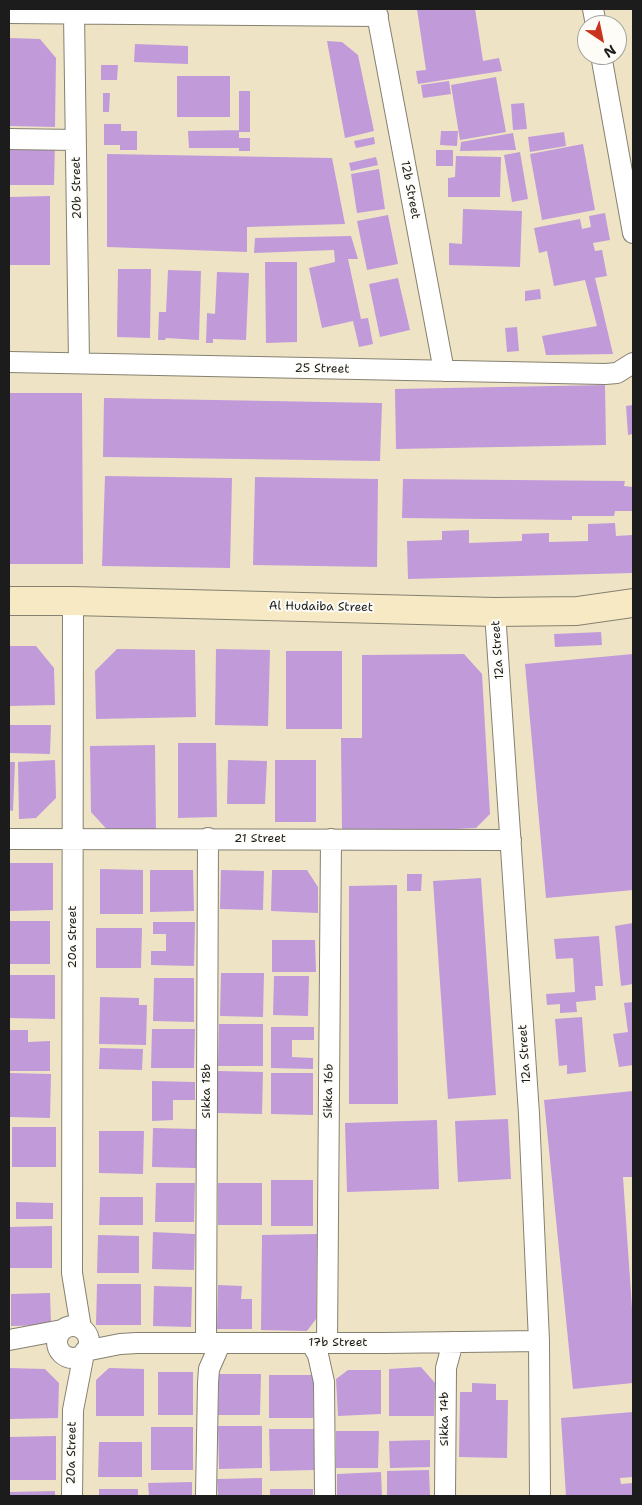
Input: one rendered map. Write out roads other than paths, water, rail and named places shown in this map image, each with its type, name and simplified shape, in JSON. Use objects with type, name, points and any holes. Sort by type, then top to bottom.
[{"type":"street","points":[[9,13],[33,11],[74,14],[377,12]]},
{"type":"street","name":"12b Street","points":[[377,12],[444,371]]},
{"type":"street","name":"20b Street","points":[[74,14],[79,362]]},
{"type":"street","points":[[603,65],[633,233]]},
{"type":"street","points":[[9,139],[76,140]]},
{"type":"street","name":"25 Street","points":[[9,362],[605,374],[617,373],[633,363]]},
{"type":"street","name":"Al Hudaiba Street","points":[[9,602],[74,601],[495,612],[577,611],[633,602]]},
{"type":"street","name":"20a Street","points":[[72,1329],[74,601]]},
{"type":"street","name":"12a Street","points":[[495,612],[529,1114],[540,1341],[540,1496]]},
{"type":"street","name":"Sikka 18b","points":[[206,1496],[208,1383],[213,1344],[208,838]]},
{"type":"street","name":"21 Street","points":[[9,839],[511,840]]},
{"type":"street","name":"Sikka 16b","points":[[325,1496],[324,1382],[318,1355],[331,839]]},
{"type":"street","points":[[72,1329],[87,1334],[89,1340],[84,1352],[80,1356],[70,1358],[60,1352],[56,1340],[72,1329]]},
{"type":"street","name":"17b Street","points":[[9,1341],[72,1329],[137,1343]]},
{"type":"street","name":"17b Street","points":[[9,1341],[60,1352]]},
{"type":"street","name":"17b Street","points":[[84,1352],[111,1345],[137,1343],[540,1341]]},
{"type":"street","name":"Sikka 14b","points":[[445,1496],[446,1368],[453,1342]]},
{"type":"street","name":"20a Street","points":[[60,1352],[73,1410]]},
{"type":"street","name":"20a Street","points":[[72,1496],[73,1410],[84,1352]]}]
